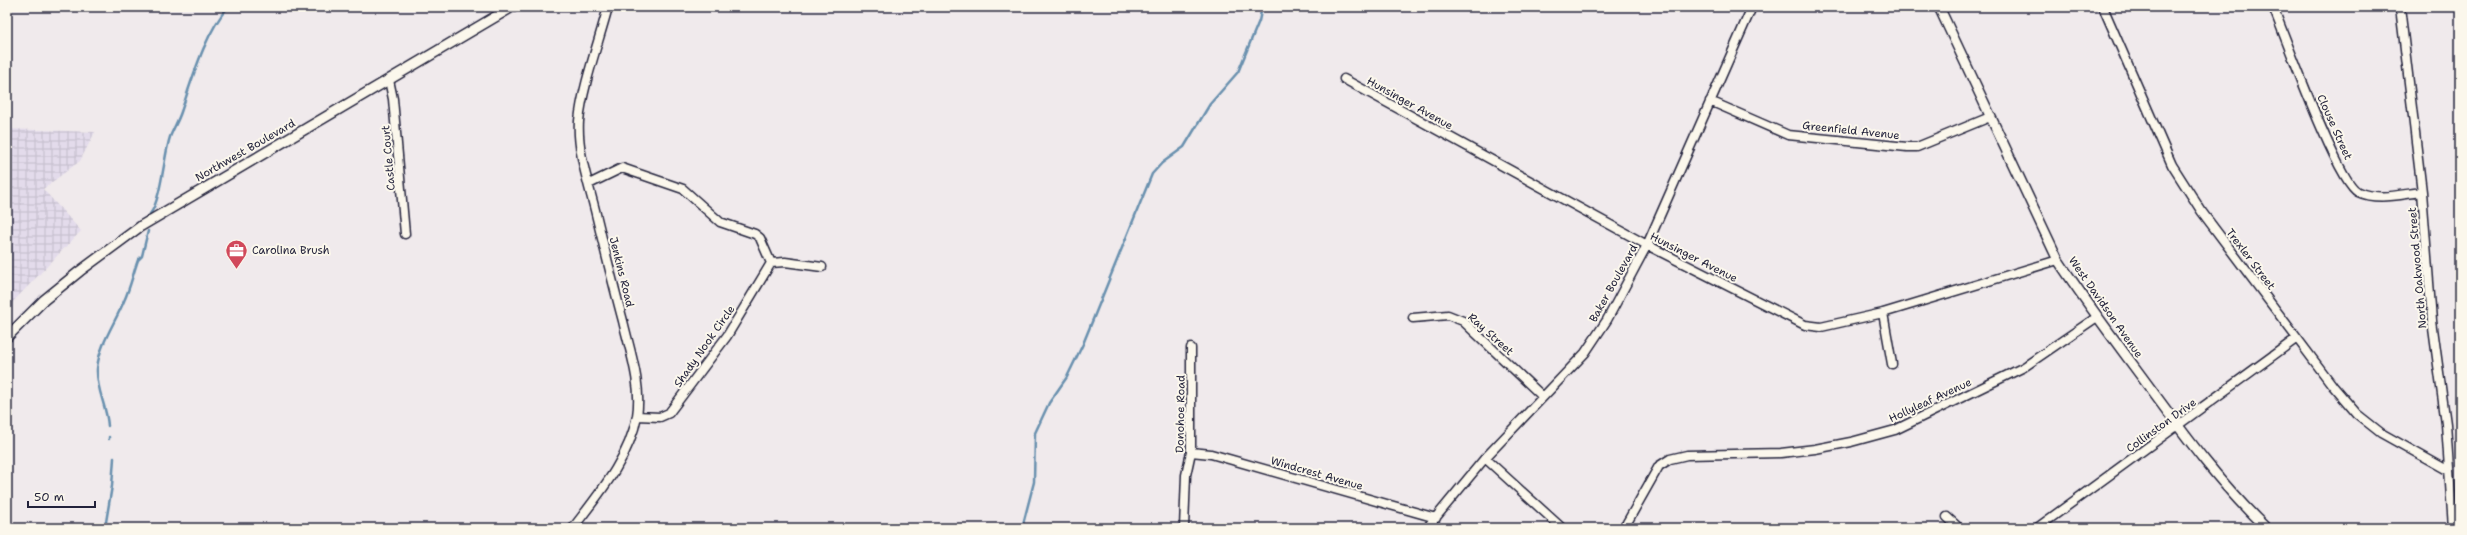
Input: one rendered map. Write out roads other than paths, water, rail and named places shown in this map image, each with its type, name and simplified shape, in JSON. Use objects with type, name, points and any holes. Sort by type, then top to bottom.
[{"type":"street","name":"Northwest Boulevard","points":[[7,337],[44,300],[80,271],[141,226],[512,7]]},
{"type":"street","name":"Jenkins Road","points":[[573,528],[611,476],[626,448],[637,416],[637,392],[633,364],[589,184],[579,121],[608,7]]},
{"type":"street","name":"Baker Boulevard","points":[[1428,528],[1485,458],[1588,348],[1621,297],[1647,245],[1752,7]]},
{"type":"street","name":"West Davidson Avenue","points":[[1939,7],[2058,260],[2097,317],[2178,426],[2233,495],[2266,528]]},
{"type":"street","name":"Trexler Street","points":[[2103,7],[2176,171],[2202,212],[2333,386],[2357,414],[2381,433],[2448,471]]},
{"type":"street","name":"Clouse Street","points":[[2272,7],[2333,152],[2350,185],[2357,192],[2375,196],[2422,192]]},
{"type":"street","name":"North Oakwood Street","points":[[2400,7],[2422,192],[2432,321],[2446,424],[2453,528]]},
{"type":"street","name":"Hunsinger Avenue","points":[[1344,79],[1647,245],[1805,325],[1821,327],[1882,312],[2058,260]]},
{"type":"street","name":"Castle Court","points":[[389,80],[394,99],[405,234]]},
{"type":"street","name":"Greenfield Avenue","points":[[1710,101],[1788,135],[1907,147],[1917,147],[1990,117]]},
{"type":"street","points":[[589,184],[622,168],[683,189],[720,222],[756,234],[760,238],[771,263],[822,267]]},
{"type":"street","name":"Shady Nook Circle","points":[[637,416],[660,417],[669,412],[727,336],[771,263]]},
{"type":"street","points":[[1882,312],[1892,364]]},
{"type":"street","name":"Ray Street","points":[[1412,318],[1448,315],[1463,321],[1542,396]]},
{"type":"street","name":"Hollyleaf Avenue","points":[[1624,528],[1659,466],[1670,459],[1687,455],[1781,453],[1808,450],[1851,442],[1895,430],[2024,367],[2097,317]]},
{"type":"street","name":"Collinston Drive","points":[[2037,528],[2297,338]]},
{"type":"street","name":"Donohoe Road","points":[[1184,528],[1186,475],[1191,452],[1192,348]]},
{"type":"street","name":"Windcrest Avenue","points":[[1191,452],[1211,454],[1436,518]]},
{"type":"street","points":[[1485,458],[1562,528]]},
{"type":"street","points":[[1947,517],[1959,528]]},
{"type":"waterway","points":[[150,214],[154,208],[160,189],[170,137],[180,115],[200,57],[212,30],[228,7]]},
{"type":"waterway","points":[[1022,528],[1034,482],[1035,433],[1049,403],[1067,377],[1083,344],[1152,174],[1162,163],[1184,147],[1210,104],[1238,72],[1259,21],[1262,7]]},
{"type":"waterway","points":[[108,426],[106,412],[98,384],[98,360],[104,343],[126,296],[138,260],[142,256],[148,231]]},
{"type":"waterway","points":[[105,528],[112,486],[114,458]]},
{"type":"place","name":"Carolina Brush","points":[[237,270]]}]
